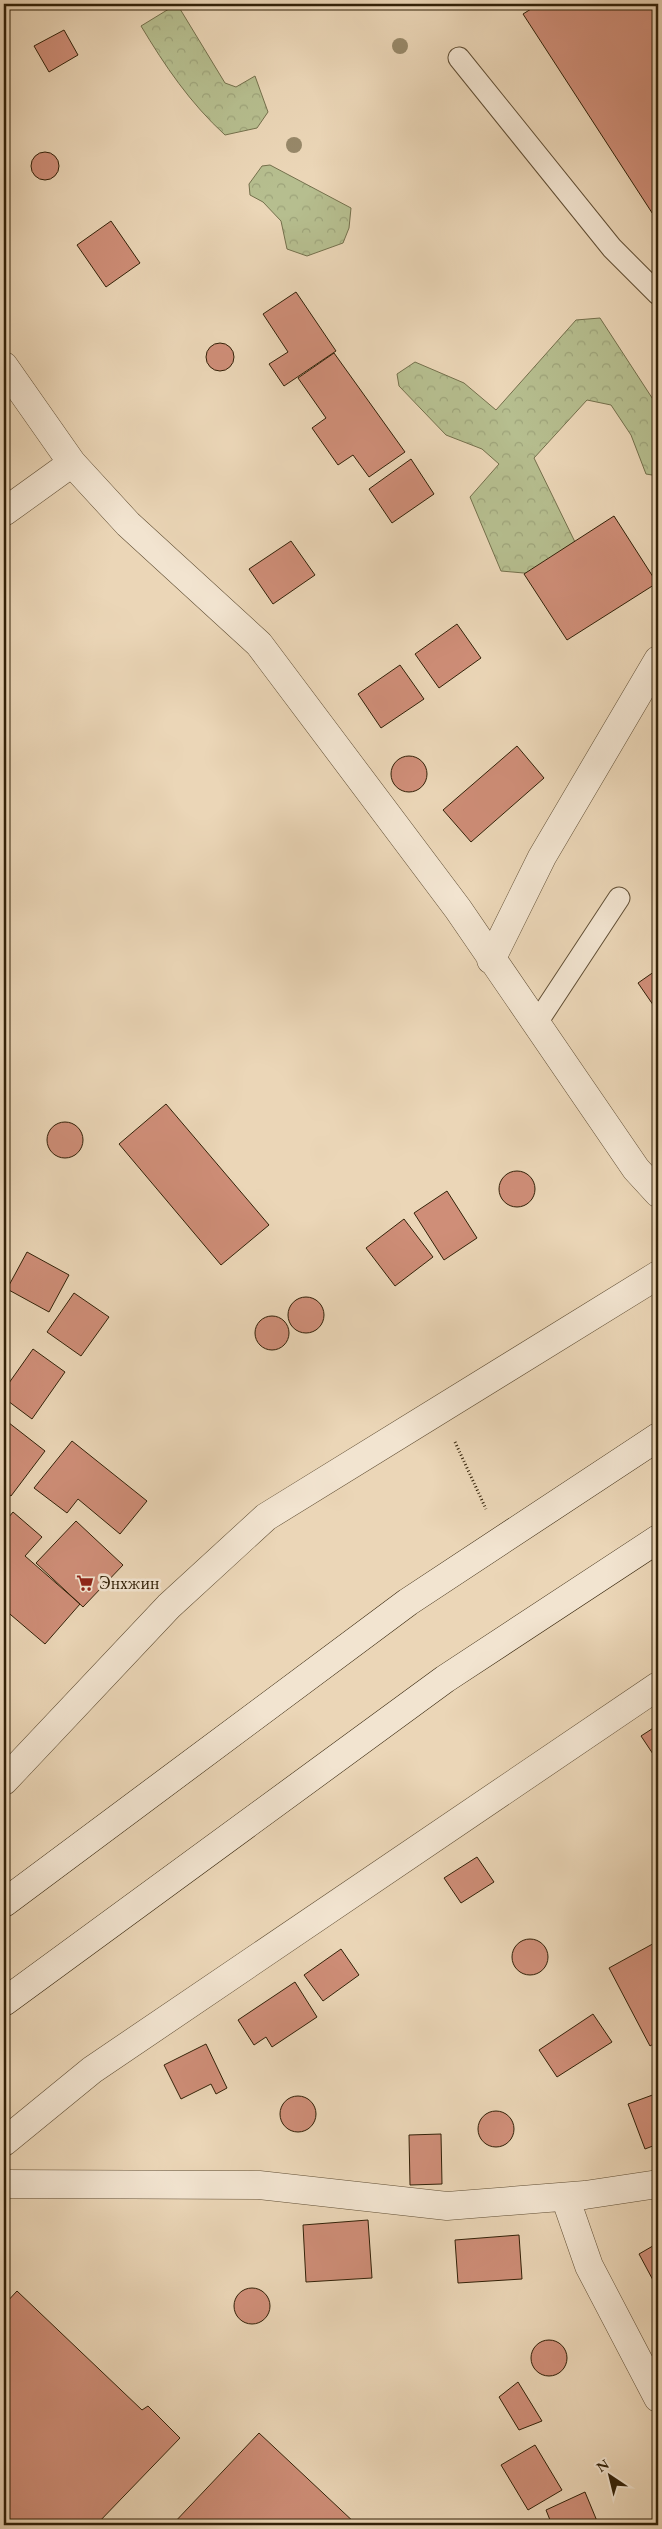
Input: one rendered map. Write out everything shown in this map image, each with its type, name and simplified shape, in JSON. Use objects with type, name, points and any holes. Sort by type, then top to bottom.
[{"type":"street","points":[[4,366],[72,463],[128,524],[259,644],[458,909],[491,960],[636,1169],[658,1193]]},
{"type":"street","points":[[4,512],[72,463]]},
{"type":"street","points":[[491,960],[542,857],[658,660]]},
{"type":"street","points":[[4,1781],[169,1606],[266,1516],[658,1275]]},
{"type":"street","points":[[4,1903],[408,1602],[658,1437]]},
{"type":"street","points":[[4,2002],[445,1679],[658,1539]]},
{"type":"street","points":[[4,2142],[92,2070],[658,1686]]},
{"type":"street","points":[[4,2184],[259,2185],[447,2206],[566,2197],[658,2184]]},
{"type":"street","points":[[566,2197],[589,2266],[658,2398]]},
{"type":"lane","points":[[459,58],[612,248],[658,294]]},
{"type":"lane","points":[[536,1024],[618,898]]},
{"type":"path","points":[[440,1410],[501,1540]]},
{"type":"green space","points":[[177,4],[225,83],[236,87],[255,76],[268,112],[257,128],[225,135],[189,97],[159,55],[141,26]]},
{"type":"green space","points":[[270,165],[351,208],[349,228],[343,243],[307,256],[287,249],[281,221],[263,202],[250,195],[249,184],[262,166]]},
{"type":"green space","points":[[600,318],[658,407],[658,476],[646,474],[631,435],[611,405],[587,400],[534,458],[575,542],[535,574],[501,571],[470,497],[499,464],[482,449],[446,435],[399,386],[397,374],[415,362],[464,383],[496,410],[576,320]]},
{"type":"building","points":[[539,4],[658,4],[658,222],[523,14]]},
{"type":"building","points":[[64,30],[78,55],[49,72],[34,46]]},
{"type":"building","points":[[45,152],[55,156],[59,166],[55,176],[45,180],[35,176],[31,166],[35,156]]},
{"type":"building","points":[[111,221],[140,263],[106,287],[77,245]]},
{"type":"building","points":[[296,292],[336,351],[284,386],[269,364],[288,352],[263,314]]},
{"type":"building","points":[[220,343],[230,347],[234,357],[230,367],[220,371],[210,367],[206,357],[210,347]]},
{"type":"building","points":[[334,353],[405,452],[369,477],[353,455],[338,465],[312,428],[326,418],[298,378]]},
{"type":"building","points":[[411,459],[434,494],[392,523],[369,489]]},
{"type":"building","points":[[614,516],[657,583],[567,640],[524,574]]},
{"type":"building","points":[[291,541],[315,575],[273,604],[249,569]]},
{"type":"building","points":[[457,624],[481,658],[439,688],[415,654]]},
{"type":"building","points":[[400,665],[424,699],[381,728],[358,694]]},
{"type":"building","points":[[517,746],[544,778],[471,842],[443,810]]},
{"type":"building","points":[[409,756],[422,761],[427,774],[422,787],[409,792],[396,787],[391,774],[396,761]]},
{"type":"building","points":[[658,969],[658,1012],[638,983]]},
{"type":"building","points":[[166,1104],[269,1225],[221,1265],[119,1144]]},
{"type":"building","points":[[65,1122],[72,1123],[78,1127],[82,1133],[82,1147],[78,1153],[72,1157],[65,1158],[58,1157],[52,1153],[48,1147],[47,1140],[48,1133],[52,1127],[58,1123]]},
{"type":"building","points":[[517,1171],[524,1172],[530,1176],[534,1182],[534,1196],[530,1202],[524,1206],[517,1207],[510,1206],[504,1202],[500,1196],[499,1189],[500,1182],[504,1176],[510,1172]]},
{"type":"building","points":[[447,1191],[477,1238],[444,1260],[414,1213]]},
{"type":"building","points":[[404,1219],[433,1257],[395,1286],[366,1248]]},
{"type":"building","points":[[27,1252],[69,1275],[49,1312],[7,1289]]},
{"type":"building","points":[[74,1293],[109,1317],[81,1356],[47,1332]]},
{"type":"building","points":[[306,1297],[319,1302],[324,1315],[319,1328],[306,1333],[293,1328],[288,1315],[293,1302]]},
{"type":"building","points":[[272,1316],[279,1317],[284,1321],[288,1326],[288,1340],[284,1345],[279,1349],[272,1350],[265,1349],[260,1345],[256,1340],[255,1333],[256,1326],[260,1321],[265,1317]]},
{"type":"building","points":[[33,1349],[65,1372],[32,1419],[4,1398],[4,1390]]},
{"type":"building","points":[[4,1419],[45,1451],[11,1496],[4,1491]]},
{"type":"building","points":[[72,1441],[147,1501],[120,1534],[78,1499],[67,1513],[34,1488]]},
{"type":"building","points":[[13,1512],[42,1537],[25,1556],[80,1604],[45,1644],[4,1609],[4,1523]]},
{"type":"building","points":[[76,1521],[123,1565],[83,1607],[36,1563]]},
{"type":"building","points":[[658,1725],[658,1755],[655,1757],[641,1736]]},
{"type":"building","points":[[477,1857],[494,1882],[461,1903],[444,1878]]},
{"type":"building","points":[[530,1939],[537,1940],[543,1944],[547,1950],[547,1964],[543,1970],[537,1974],[530,1975],[523,1974],[517,1970],[513,1964],[512,1957],[513,1950],[517,1944],[523,1940]]},
{"type":"building","points":[[658,1941],[658,2041],[650,2046],[609,1968]]},
{"type":"building","points":[[341,1949],[359,1975],[323,2001],[304,1975]]},
{"type":"building","points":[[295,1982],[317,2017],[272,2047],[266,2037],[254,2045],[238,2020]]},
{"type":"building","points":[[593,2014],[612,2042],[557,2077],[539,2050]]},
{"type":"building","points":[[206,2044],[227,2088],[216,2094],[211,2084],[181,2099],[164,2065]]},
{"type":"building","points":[[658,2093],[658,2144],[645,2149],[628,2104]]},
{"type":"building","points":[[298,2096],[311,2101],[316,2114],[311,2127],[298,2132],[285,2127],[280,2114],[285,2101]]},
{"type":"building","points":[[496,2111],[503,2112],[509,2116],[513,2122],[513,2136],[509,2142],[503,2146],[496,2147],[489,2146],[483,2142],[479,2136],[478,2129],[479,2122],[483,2116],[489,2112]]},
{"type":"building","points":[[441,2134],[442,2184],[410,2185],[409,2135]]},
{"type":"building","points":[[368,2220],[372,2278],[306,2282],[303,2225]]},
{"type":"building","points":[[519,2235],[522,2279],[458,2283],[455,2240]]},
{"type":"building","points":[[658,2243],[658,2280],[654,2282],[639,2254]]},
{"type":"building","points":[[252,2288],[259,2289],[265,2293],[269,2299],[269,2313],[265,2319],[259,2323],[252,2324],[245,2323],[239,2319],[235,2313],[234,2306],[235,2299],[239,2293],[245,2289]]},
{"type":"building","points":[[17,2291],[142,2410],[148,2406],[180,2438],[96,2525],[4,2525],[4,2305]]},
{"type":"building","points":[[549,2340],[556,2341],[562,2345],[566,2351],[566,2365],[562,2371],[556,2375],[549,2376],[542,2375],[536,2371],[532,2365],[531,2358],[532,2351],[536,2345],[542,2341]]},
{"type":"building","points":[[518,2382],[542,2421],[519,2430],[499,2397]]},
{"type":"building","points":[[259,2433],[357,2525],[172,2525]]},
{"type":"building","points":[[535,2445],[562,2490],[528,2510],[501,2465]]},
{"type":"building","points":[[585,2492],[597,2521],[587,2525],[552,2525],[546,2510]]},
{"type":"place","name":"Энхжин","points":[[85,1583]]}]
